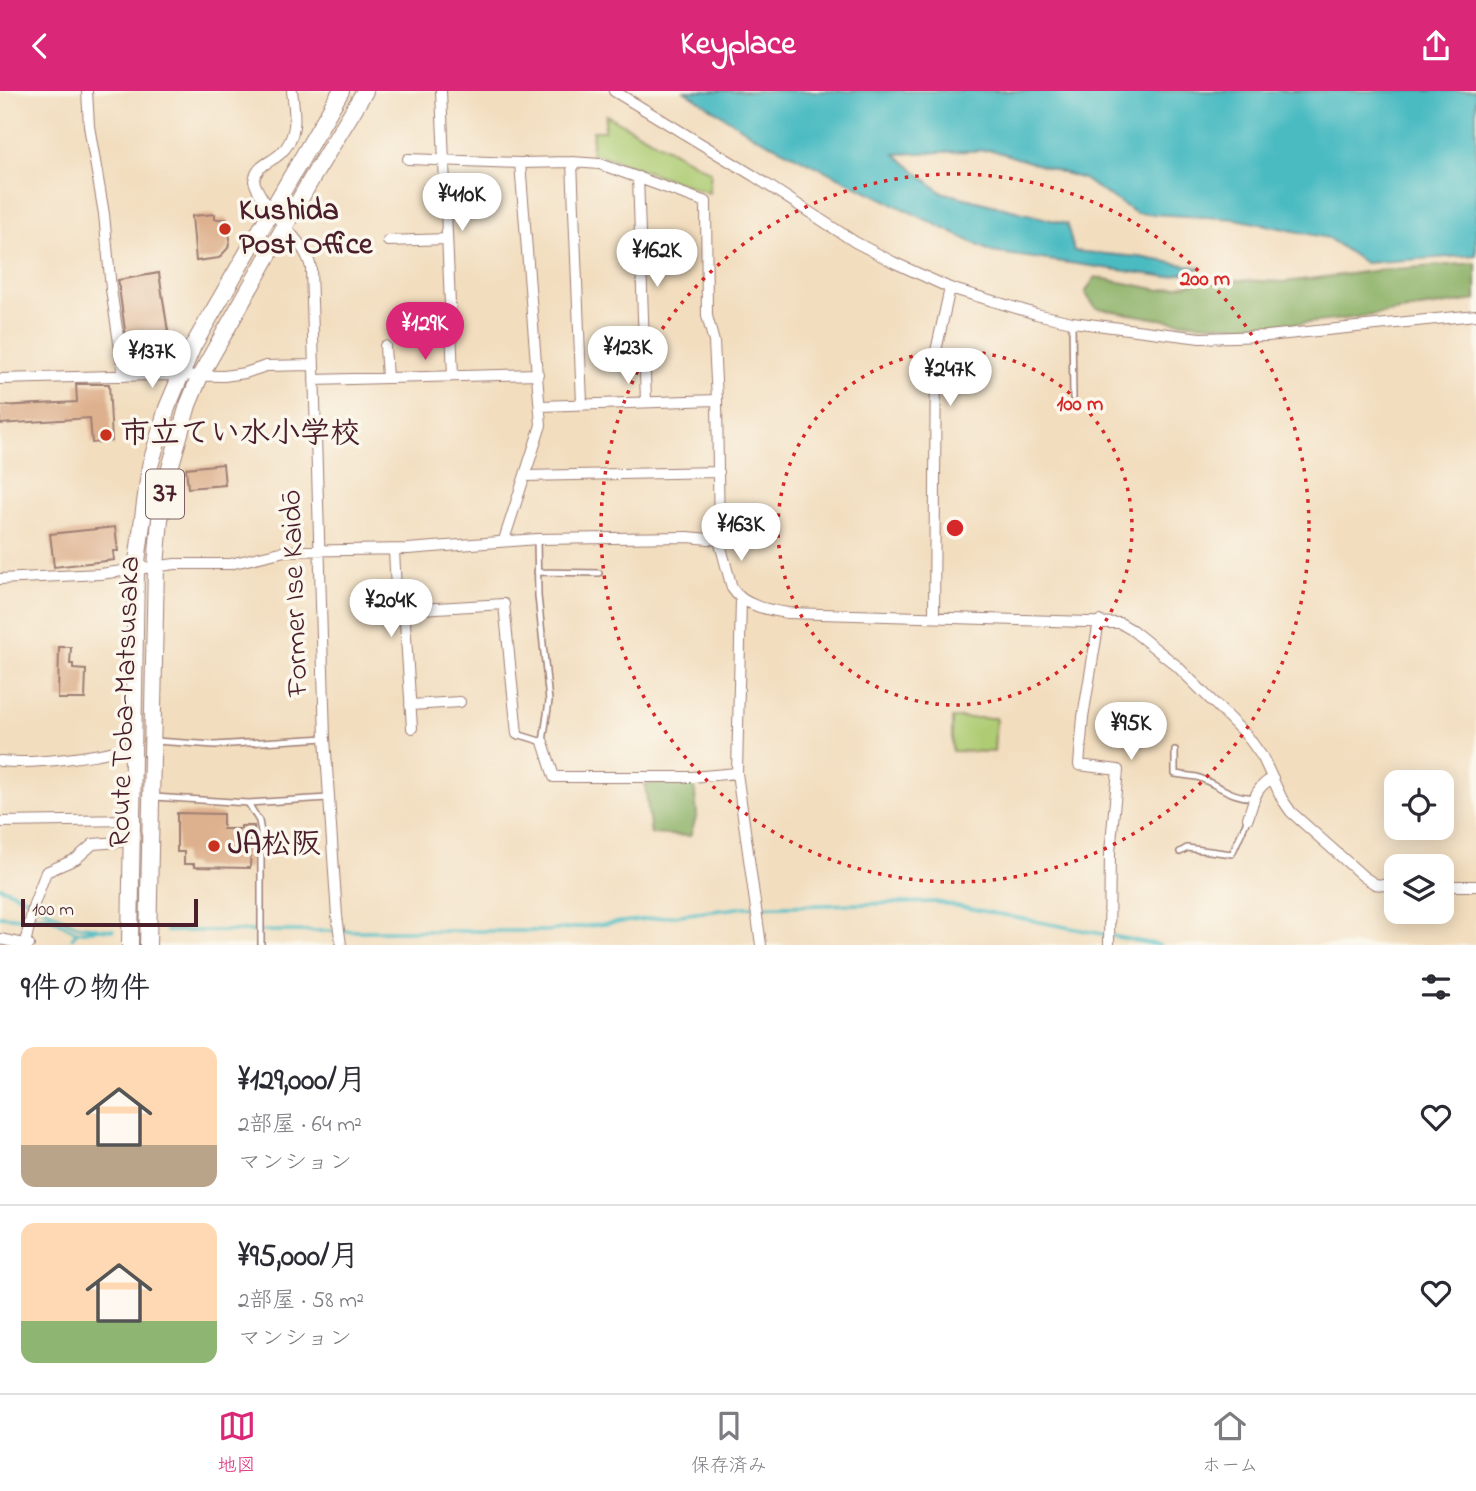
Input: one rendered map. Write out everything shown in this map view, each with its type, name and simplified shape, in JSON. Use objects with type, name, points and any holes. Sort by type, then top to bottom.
[{"type":"main road","name":"Route Toba-Matsusaka","points":[[130,945],[136,569],[150,466],[167,408],[193,347],[341,91]]},
{"type":"main road","name":"Route Toba-Matsusaka","points":[[148,945],[156,566],[160,519],[170,468],[188,405],[200,376],[365,91]]},
{"type":"street","points":[[87,91],[89,125],[104,215],[111,289],[124,376]]},
{"type":"street","name":"Former Ise Kaidō","points":[[292,91],[295,124],[289,145],[279,156],[260,168],[254,177],[258,190],[271,211],[305,253],[311,268],[325,738],[341,945]]},
{"type":"street","points":[[441,91],[453,376]]},
{"type":"street","points":[[614,91],[754,176],[855,242],[950,288],[1036,314],[1072,322],[1200,338],[1243,338],[1476,315]]},
{"type":"street","points":[[408,159],[600,164],[706,202],[707,316],[714,342],[719,540],[732,588],[741,599],[788,613],[1099,621],[1126,626],[1177,666],[1256,746],[1282,799],[1304,825],[1364,877],[1375,884],[1384,885]]},
{"type":"street","points":[[572,162],[582,403]]},
{"type":"street","points":[[504,540],[541,425],[520,163]]},
{"type":"street","points":[[638,177],[646,401]]},
{"type":"street","points":[[388,241],[447,239]]},
{"type":"street","points":[[934,617],[936,351],[950,288]]},
{"type":"street","points":[[385,346],[387,378]]},
{"type":"street","points":[[0,379],[234,375],[266,366],[313,365]]},
{"type":"street","points":[[314,380],[538,374]]},
{"type":"street","points":[[540,406],[717,400]]},
{"type":"street","points":[[525,476],[719,472]]},
{"type":"street","points":[[0,579],[100,574],[156,566],[215,562],[230,564],[285,551],[320,549],[394,550],[537,539],[688,537],[719,540]]},
{"type":"street","points":[[394,550],[396,590],[403,610],[412,728]]},
{"type":"street","points":[[741,599],[737,773],[761,945]]},
{"type":"street","points":[[403,610],[504,604],[517,734]]},
{"type":"street","points":[[1099,621],[1083,717],[1079,765],[1118,770],[1111,852],[1109,945]]},
{"type":"street","points":[[410,705],[460,702]]},
{"type":"street","points":[[543,743],[554,777],[692,777],[737,773]]},
{"type":"street","points":[[0,761],[91,755],[132,747]]},
{"type":"street","points":[[1248,818],[1262,783],[1273,778]]},
{"type":"street","points":[[0,822],[132,820]]},
{"type":"street","points":[[0,939],[27,941],[35,903],[46,872],[76,859],[93,844],[119,842]]},
{"type":"street","points":[[1454,887],[1476,886]]},
{"type":"lane","points":[[1072,322],[1073,398]]},
{"type":"lane","points":[[517,734],[543,743],[550,701],[537,572],[537,539]]},
{"type":"lane","points":[[537,572],[599,573]]},
{"type":"lane","points":[[152,740],[173,744],[215,745],[325,738]]},
{"type":"lane","points":[[1175,750],[1175,774],[1198,778],[1250,798],[1255,797]]},
{"type":"lane","points":[[151,797],[248,803],[329,798]]},
{"type":"lane","points":[[248,803],[260,821],[261,941]]},
{"type":"lane","points":[[1180,852],[1187,848],[1232,854],[1248,818]]},
{"type":"green space","points":[[606,115],[711,172],[709,193],[601,155],[591,155],[593,131],[604,131]]},
{"type":"green space","points":[[1476,263],[1476,300],[1287,324],[1224,325],[1160,319],[1096,308],[1085,293],[1095,277],[1161,290],[1211,279],[1285,282],[1381,270]]},
{"type":"green space","points":[[952,718],[996,718],[994,752],[952,751]]},
{"type":"green space","points":[[694,783],[697,815],[690,836],[651,834],[645,784]]},
{"type":"water","points":[[685,91],[1476,91],[1476,255],[1365,263],[1328,238],[1236,219],[1136,213],[1083,179],[992,150],[895,154],[941,192],[1067,224],[1074,251],[1139,257],[1203,268],[1168,277],[992,252],[754,136]]},
{"type":"building","points":[[215,214],[215,219],[227,219],[230,239],[228,248],[219,258],[196,261],[192,216]]},
{"type":"building","points":[[159,273],[169,338],[127,345],[118,280]]},
{"type":"building","points":[[76,384],[109,384],[112,441],[92,443],[90,418],[0,424],[0,406],[77,402]]},
{"type":"building","points":[[223,464],[225,485],[188,488],[186,468]]},
{"type":"building","points":[[115,527],[118,551],[113,551],[114,560],[54,567],[50,534]]},
{"type":"building","points":[[59,647],[71,647],[70,664],[73,664],[73,669],[86,670],[85,699],[58,699]]},
{"type":"building","name":"JA松阪","points":[[177,813],[223,814],[223,829],[254,826],[250,868],[194,867],[194,864],[184,864],[184,852],[177,852]]},
{"type":"waterway","points":[[0,887],[76,925],[98,929]]},
{"type":"waterway","points":[[166,931],[547,931],[746,907],[936,902],[1159,945]]},
{"type":"waterway","points":[[0,916],[21,918],[46,915],[77,932],[113,930]]},
{"type":"waterway","points":[[72,938],[77,932]]},
{"type":"place","name":"Kushida Post Office","points":[[225,229]]},
{"type":"place","name":"市立てい水小学校","points":[[106,435]]},
{"type":"place","name":"JA松阪","points":[[214,846]]}]
